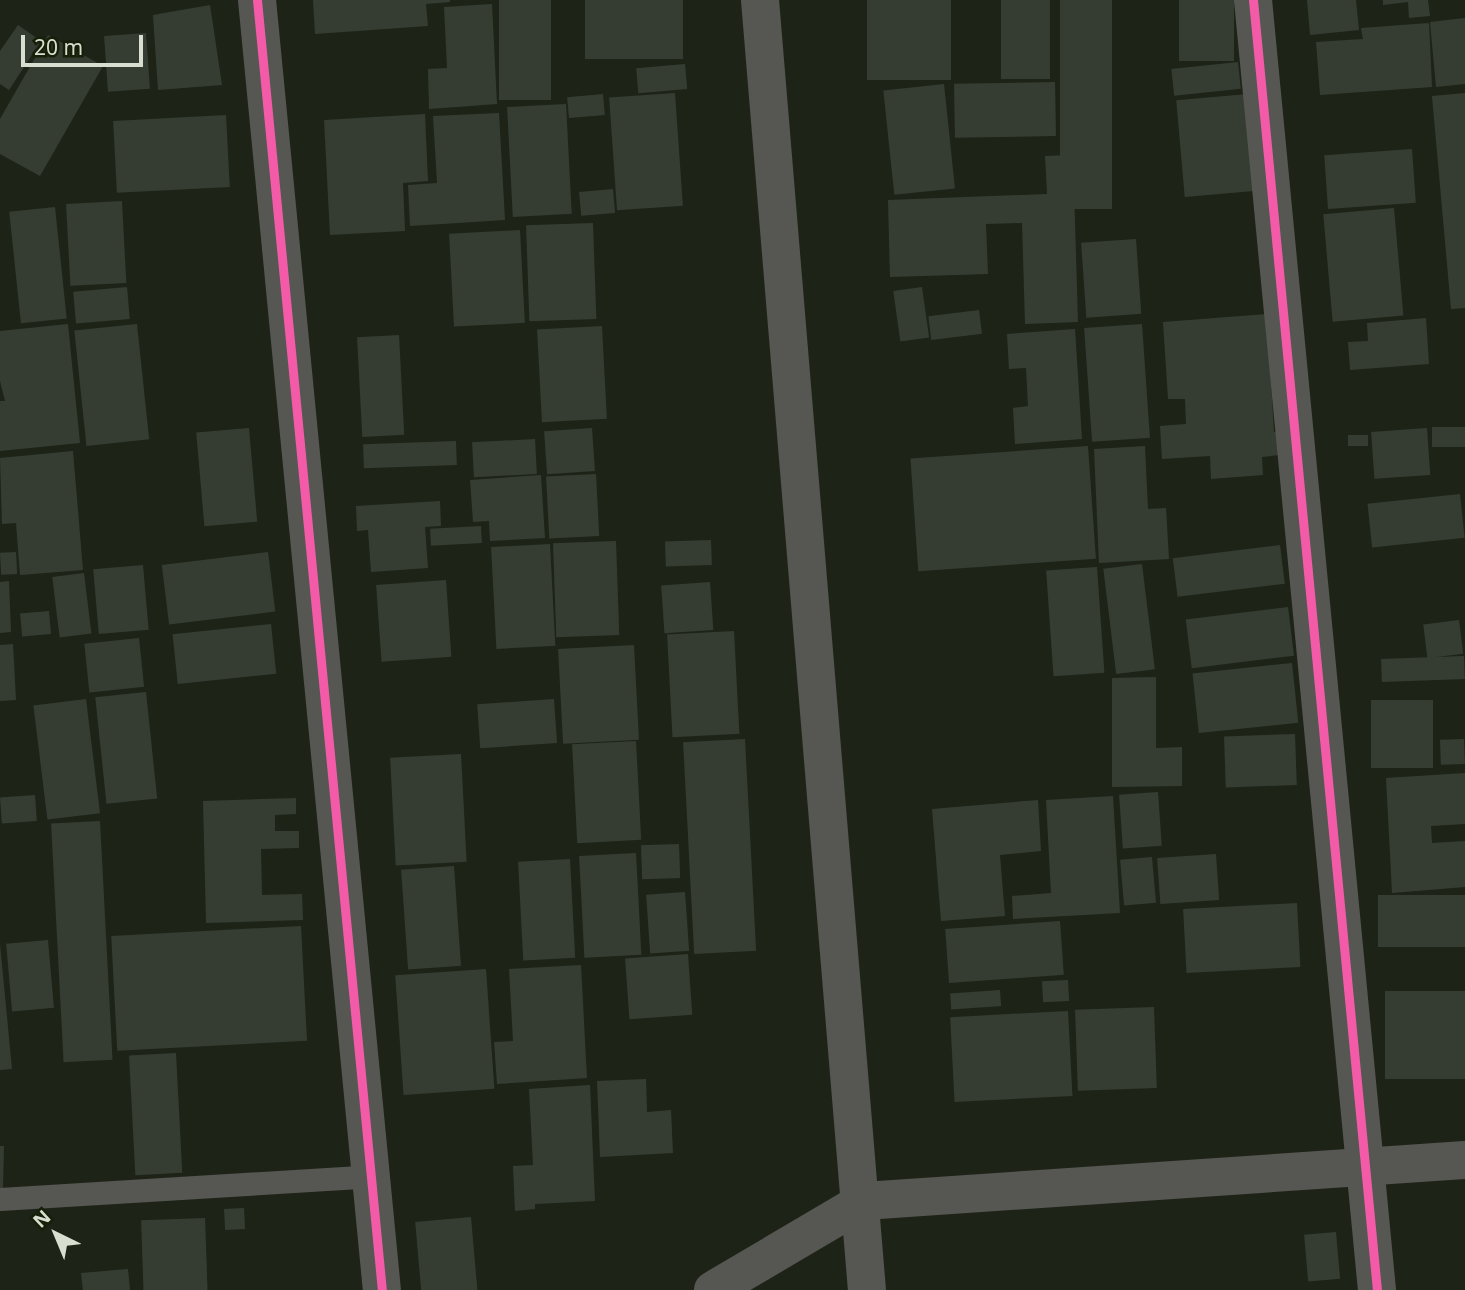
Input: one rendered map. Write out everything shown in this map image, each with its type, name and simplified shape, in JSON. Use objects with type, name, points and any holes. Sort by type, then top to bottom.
[{"type":"street","points":[[257,0],[382,1290]]},
{"type":"street","points":[[760,0],[863,1201],[867,1290]]},
{"type":"street","points":[[1254,0],[1377,1290]]},
{"type":"street","points":[[713,1290],[863,1201],[1465,1160]]},
{"type":"lane","points":[[0,1199],[371,1176]]},
{"type":"building","points":[[313,0],[450,2],[426,4],[428,26],[315,34]]},
{"type":"building","points":[[499,0],[551,0],[551,100],[499,100]]},
{"type":"building","points":[[585,0],[683,0],[683,59],[585,59]]},
{"type":"building","points":[[867,0],[951,0],[951,80],[867,80]]},
{"type":"building","points":[[1001,0],[1050,0],[1050,79],[1001,79]]},
{"type":"building","points":[[1060,0],[1112,0],[1112,209],[1060,209]]},
{"type":"building","points":[[1179,0],[1234,0],[1234,61],[1179,61]]},
{"type":"building","points":[[1307,0],[1356,0],[1359,30],[1310,35]]},
{"type":"building","points":[[1383,0],[1428,0],[1430,16],[1409,18],[1408,2],[1383,5]]},
{"type":"building","points":[[492,4],[497,104],[429,109],[428,69],[447,68],[444,7]]},
{"type":"building","points":[[210,5],[222,85],[158,90],[153,15]]},
{"type":"building","points":[[1465,18],[1465,84],[1436,87],[1430,22]]},
{"type":"building","points":[[1429,23],[1432,87],[1320,95],[1316,42],[1363,39],[1361,28]]},
{"type":"building","points":[[18,25],[41,41],[9,90],[0,84],[0,51]]},
{"type":"building","points":[[146,33],[150,89],[108,92],[104,36]]},
{"type":"building","points":[[48,35],[103,66],[40,176],[0,154],[0,119]]},
{"type":"building","points":[[1238,62],[1241,89],[1174,96],[1171,69]]},
{"type":"building","points":[[685,64],[687,89],[638,93],[636,68]]},
{"type":"building","points":[[1055,82],[1056,136],[955,138],[954,84]]},
{"type":"building","points":[[944,84],[955,188],[894,195],[883,90]]},
{"type":"building","points":[[675,93],[683,206],[617,210],[609,98]]},
{"type":"building","points":[[1465,93],[1465,308],[1451,309],[1432,96]]},
{"type":"building","points":[[603,94],[605,115],[569,118],[567,97]]},
{"type":"building","points":[[1248,94],[1256,191],[1185,197],[1176,100]]},
{"type":"building","points":[[566,104],[572,214],[513,217],[507,107]]},
{"type":"building","points":[[499,113],[505,220],[410,226],[408,185],[437,183],[433,116]]},
{"type":"building","points":[[425,114],[428,181],[403,183],[405,231],[330,235],[324,120]]},
{"type":"building","points":[[226,115],[230,187],[117,193],[113,121]]},
{"type":"building","points":[[1412,149],[1416,203],[1328,209],[1324,155]]},
{"type":"building","points":[[1073,155],[1078,322],[1025,324],[1022,223],[986,224],[988,274],[890,277],[888,200],[1047,194],[1045,156]]},
{"type":"building","points":[[613,189],[615,213],[581,216],[579,192]]},
{"type":"building","points":[[122,201],[126,283],[70,286],[66,204]]},
{"type":"building","points":[[55,207],[67,318],[21,323],[9,212]]},
{"type":"building","points":[[1394,208],[1403,316],[1333,322],[1323,214]]},
{"type":"building","points":[[593,223],[596,319],[529,321],[526,225]]},
{"type":"building","points":[[520,230],[525,323],[454,327],[449,234]]},
{"type":"building","points":[[1136,239],[1141,314],[1086,318],[1081,243]]},
{"type":"building","points":[[127,287],[130,319],[76,324],[73,292]]},
{"type":"building","points":[[922,287],[929,338],[900,342],[893,291]]},
{"type":"building","points":[[979,310],[982,334],[931,340],[928,316]]},
{"type":"building","points":[[1267,314],[1274,432],[1287,431],[1289,454],[1262,457],[1263,475],[1211,479],[1210,456],[1162,459],[1160,426],[1186,424],[1185,399],[1168,399],[1163,322]]},
{"type":"building","points":[[1426,318],[1429,364],[1350,370],[1348,342],[1368,341],[1367,323]]},
{"type":"building","points":[[68,324],[80,443],[0,451],[0,401],[5,401],[0,381],[0,331]]},
{"type":"building","points":[[137,324],[149,439],[86,446],[74,331]]},
{"type":"building","points":[[1142,324],[1150,438],[1092,442],[1084,328]]},
{"type":"building","points":[[602,326],[607,419],[542,422],[537,329]]},
{"type":"building","points":[[1075,329],[1082,439],[1015,444],[1013,408],[1028,406],[1026,368],[1009,369],[1007,334]]},
{"type":"building","points":[[399,335],[404,435],[362,437],[357,337]]},
{"type":"building","points":[[1432,427],[1465,427],[1465,447],[1432,447]]},
{"type":"building","points":[[249,428],[257,522],[204,526],[196,433]]},
{"type":"building","points":[[592,428],[595,471],[547,474],[544,431]]},
{"type":"building","points":[[1427,428],[1430,475],[1374,479],[1371,432]]},
{"type":"building","points":[[1348,435],[1368,435],[1368,446],[1348,446]]},
{"type":"building","points":[[535,439],[537,474],[474,477],[472,442]]},
{"type":"building","points":[[456,441],[457,465],[364,468],[363,444]]},
{"type":"building","points":[[1088,446],[1096,559],[918,571],[910,458]]},
{"type":"building","points":[[1145,446],[1148,509],[1166,508],[1169,559],[1099,563],[1094,449]]},
{"type":"building","points":[[73,451],[83,570],[20,575],[16,523],[2,524],[0,458]]},
{"type":"building","points":[[596,474],[599,536],[549,539],[546,477]]},
{"type":"building","points":[[541,475],[545,538],[490,541],[489,521],[473,522],[470,480]]},
{"type":"building","points":[[1460,494],[1465,538],[1372,547],[1368,504]]},
{"type":"building","points":[[440,501],[441,526],[425,527],[428,568],[371,572],[368,530],[357,531],[356,506]]},
{"type":"building","points":[[481,526],[482,543],[431,546],[430,529]]},
{"type":"building","points":[[711,540],[712,565],[666,567],[665,542]]},
{"type":"building","points":[[616,541],[619,635],[556,637],[553,543]]},
{"type":"building","points":[[550,544],[555,646],[496,649],[491,547]]},
{"type":"building","points":[[1280,545],[1285,584],[1178,597],[1173,558]]},
{"type":"building","points":[[16,552],[17,574],[1,575],[0,553]]},
{"type":"building","points":[[268,552],[275,612],[169,625],[162,565]]},
{"type":"building","points":[[1142,564],[1155,669],[1116,674],[1103,569]]},
{"type":"building","points":[[143,565],[149,630],[99,634],[93,569]]},
{"type":"building","points":[[1097,567],[1104,673],[1054,676],[1046,571]]},
{"type":"building","points":[[84,573],[91,634],[60,637],[52,577]]},
{"type":"building","points":[[446,580],[451,657],[382,662],[376,585]]},
{"type":"building","points":[[9,581],[11,632],[0,633],[0,582]]},
{"type":"building","points":[[710,582],[713,630],[664,633],[661,585]]},
{"type":"building","points":[[1288,607],[1294,656],[1192,668],[1186,620]]},
{"type":"building","points":[[49,611],[51,634],[22,636],[20,614]]},
{"type":"building","points":[[1459,620],[1463,654],[1427,658],[1423,624]]},
{"type":"building","points":[[271,624],[276,674],[178,684],[173,634]]},
{"type":"building","points":[[734,631],[739,734],[672,737],[667,635]]},
{"type":"building","points":[[139,638],[144,687],[89,692],[84,644]]},
{"type":"building","points":[[13,644],[16,700],[0,701],[0,645]]},
{"type":"building","points":[[634,645],[639,740],[563,744],[558,649]]},
{"type":"building","points":[[1464,656],[1465,679],[1382,682],[1381,659]]},
{"type":"building","points":[[1292,663],[1298,723],[1199,733],[1193,673]]},
{"type":"building","points":[[1156,677],[1156,748],[1182,747],[1182,786],[1112,787],[1112,678]]},
{"type":"building","points":[[146,692],[157,798],[106,804],[95,697]]},
{"type":"building","points":[[86,699],[100,813],[47,820],[33,705]]},
{"type":"building","points":[[554,699],[557,743],[480,748],[477,704]]},
{"type":"building","points":[[1371,700],[1433,700],[1433,768],[1371,768]]},
{"type":"building","points":[[1295,734],[1297,785],[1226,787],[1224,736]]},
{"type":"building","points":[[745,739],[756,951],[694,954],[683,742]]},
{"type":"building","points":[[1464,739],[1465,764],[1441,765],[1440,740]]},
{"type":"building","points":[[636,741],[641,840],[577,843],[572,744]]},
{"type":"building","points":[[461,754],[467,862],[396,866],[390,758]]},
{"type":"building","points":[[1465,773],[1465,824],[1431,826],[1432,843],[1465,841],[1465,887],[1392,893],[1386,778]]},
{"type":"building","points":[[1158,792],[1162,846],[1123,849],[1119,795]]},
{"type":"building","points":[[35,795],[37,821],[2,823],[0,797]]},
{"type":"building","points":[[1113,796],[1120,913],[1013,919],[1012,896],[1051,893],[1046,800]]},
{"type":"building","points":[[296,798],[296,814],[275,815],[275,831],[299,831],[299,848],[261,849],[262,895],[302,894],[303,920],[206,923],[203,801]]},
{"type":"building","points":[[1038,800],[1041,851],[1000,855],[1005,916],[941,921],[932,809]]},
{"type":"building","points":[[100,821],[113,1060],[64,1062],[51,824]]},
{"type":"building","points":[[679,844],[680,878],[642,879],[641,845]]},
{"type":"building","points":[[636,853],[641,955],[584,958],[579,856]]},
{"type":"building","points":[[1216,854],[1219,900],[1160,904],[1157,858]]},
{"type":"building","points":[[1152,857],[1156,903],[1124,906],[1120,860]]},
{"type":"building","points":[[570,859],[575,958],[523,961],[518,862]]},
{"type":"building","points":[[454,866],[461,966],[408,969],[401,870]]},
{"type":"building","points":[[685,892],[689,951],[650,954],[646,895]]},
{"type":"building","points":[[1378,895],[1465,895],[1465,947],[1378,947]]},
{"type":"building","points":[[1297,903],[1300,967],[1187,973],[1183,909]]},
{"type":"building","points":[[1060,921],[1064,975],[949,983],[945,929]]},
{"type":"building","points":[[301,926],[307,1041],[117,1051],[111,936]]},
{"type":"building","points":[[48,940],[54,1008],[12,1011],[6,944]]},
{"type":"building","points":[[0,944],[12,1069],[0,1070]]},
{"type":"building","points":[[688,954],[692,1015],[629,1019],[625,958]]},
{"type":"building","points":[[581,965],[587,1078],[497,1084],[494,1042],[513,1041],[509,969]]},
{"type":"building","points":[[486,969],[494,1089],[404,1095],[395,975]]},
{"type":"building","points":[[1068,980],[1069,1001],[1043,1002],[1042,981]]},
{"type":"building","points":[[1000,990],[1001,1006],[951,1009],[950,993]]},
{"type":"building","points":[[1385,991],[1465,991],[1465,1079],[1385,1079]]},
{"type":"building","points":[[1154,1007],[1157,1088],[1078,1091],[1075,1010]]},
{"type":"building","points":[[1068,1011],[1072,1096],[955,1102],[950,1017]]},
{"type":"building","points":[[176,1053],[182,1173],[135,1175],[129,1055]]},
{"type":"building","points":[[646,1079],[647,1112],[671,1110],[673,1153],[600,1157],[597,1081]]},
{"type":"building","points":[[590,1085],[595,1201],[535,1204],[535,1209],[515,1211],[513,1166],[533,1165],[529,1089]]},
{"type":"building","points":[[0,1146],[4,1146],[3,1188],[0,1188]]},
{"type":"building","points":[[244,1208],[245,1229],[225,1230],[224,1209]]},
{"type":"building","points":[[471,1217],[477,1290],[421,1290],[415,1222]]},
{"type":"building","points":[[205,1218],[208,1290],[143,1290],[141,1220]]},
{"type":"building","points":[[1336,1232],[1340,1279],[1308,1282],[1304,1235]]},
{"type":"building","points":[[128,1269],[130,1290],[83,1290],[81,1273]]},
{"type":"cycle path","points":[[257,0],[382,1290]]},
{"type":"cycle path","points":[[1253,0],[1377,1290]]}]
